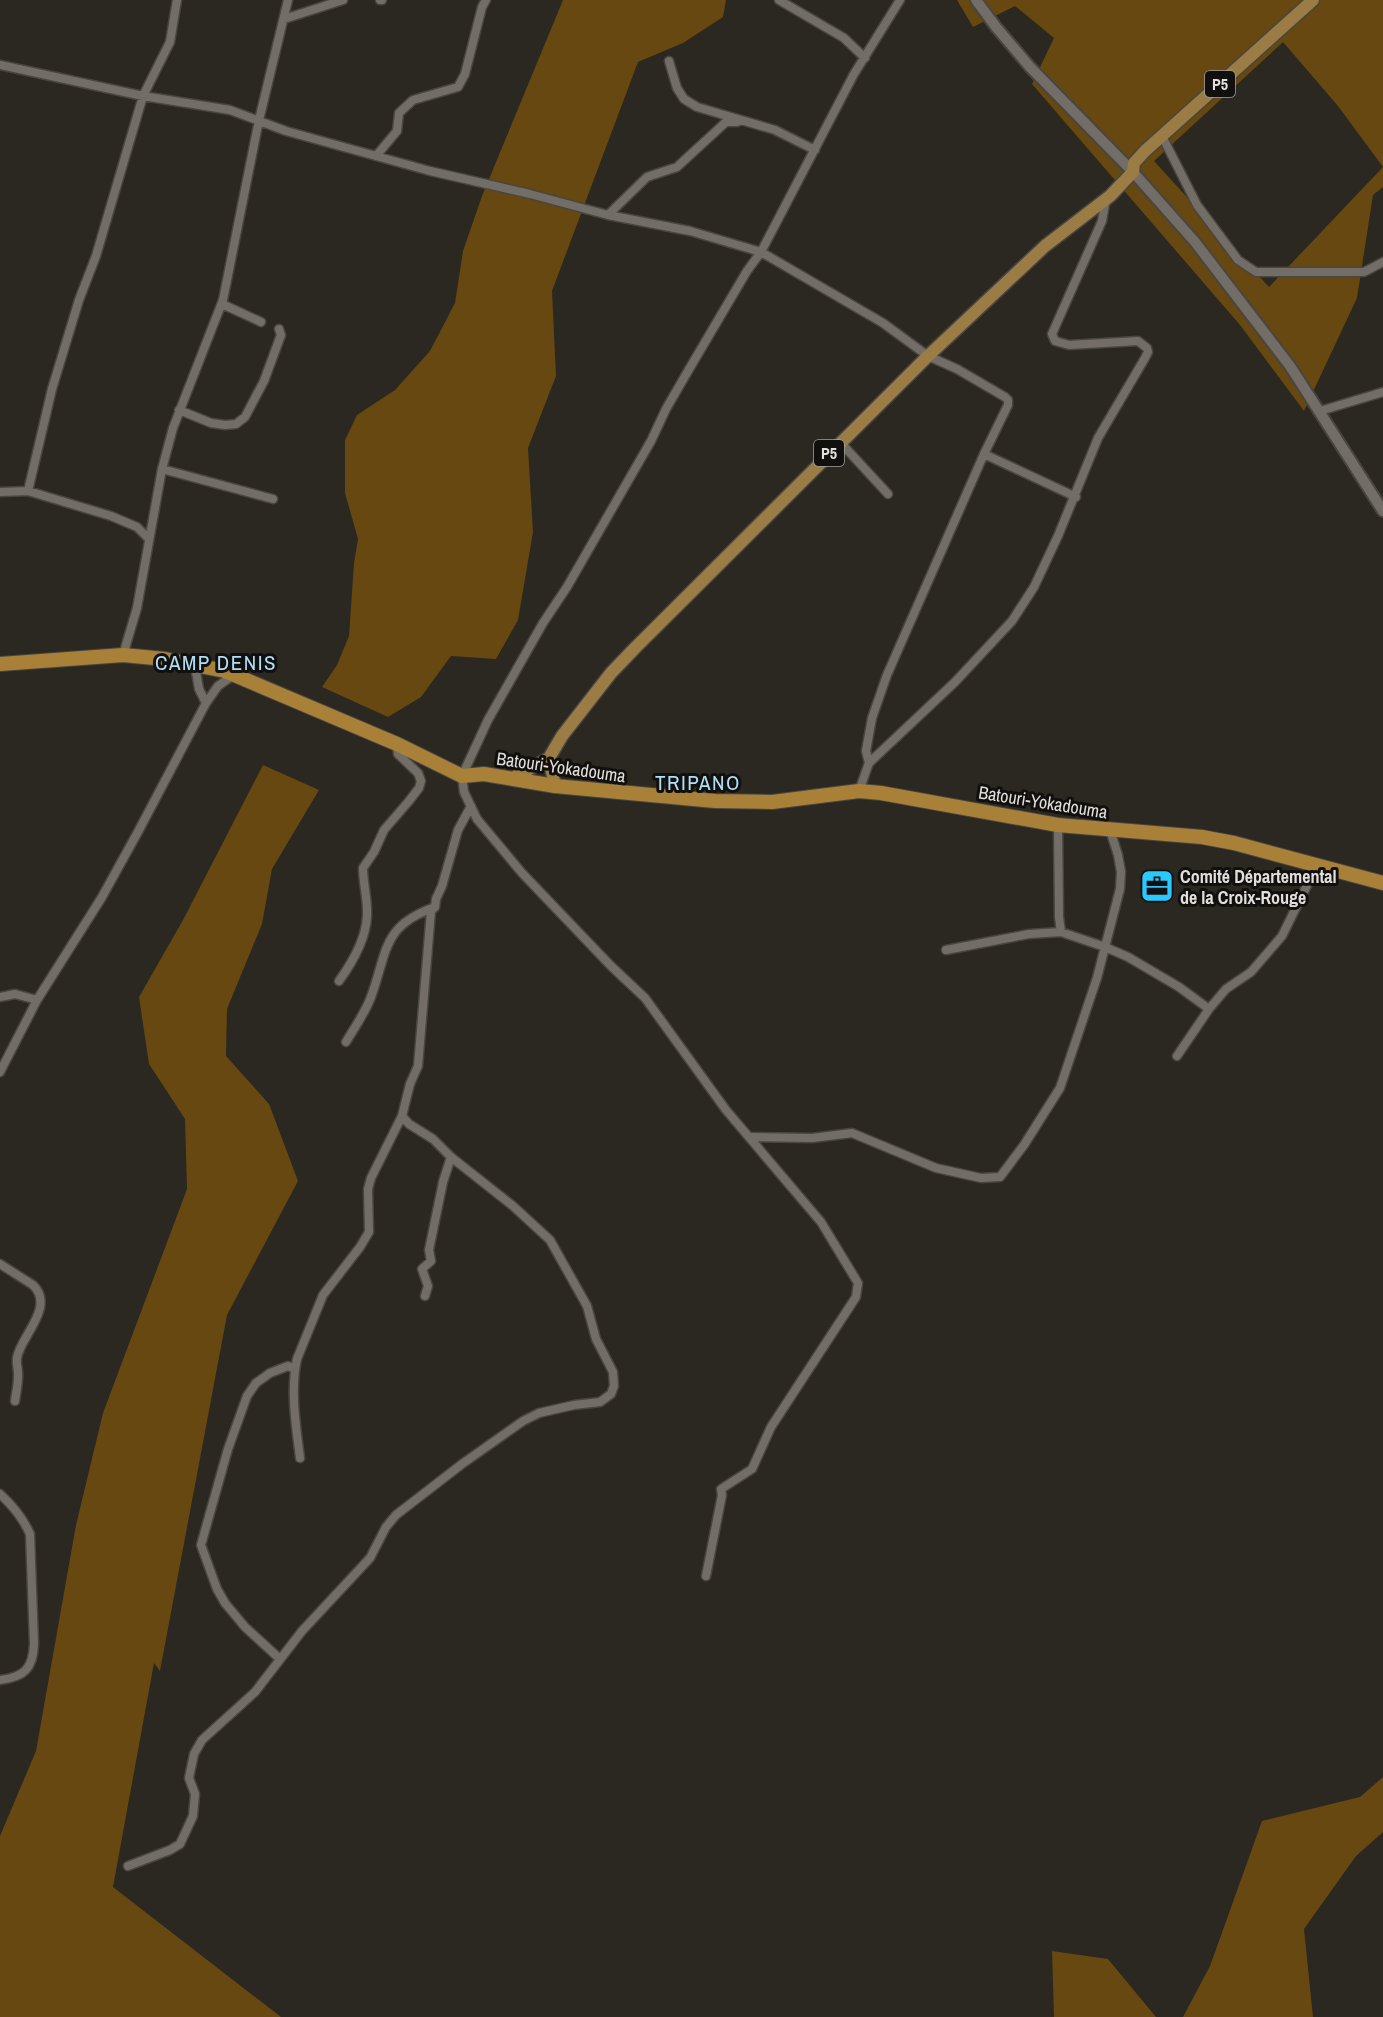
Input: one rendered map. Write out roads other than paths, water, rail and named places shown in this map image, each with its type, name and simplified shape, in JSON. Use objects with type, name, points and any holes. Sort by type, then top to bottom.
[{"type":"highway","name":"Batouri-Yokadouma","points":[[0,664],[123,655],[165,659],[235,674],[397,744],[462,776],[484,774],[555,786],[745,802],[782,801],[859,790],[1058,825],[1202,837],[1251,847],[1383,883]]},
{"type":"main road","name":"P5","points":[[513,778],[549,758],[562,736],[634,648],[928,356],[1045,246],[1110,196],[1133,172],[1134,163],[1313,0]]},
{"type":"main road","points":[[549,758],[555,786]]},
{"type":"street","points":[[28,491],[52,389],[79,300],[96,256],[143,96],[170,42],[177,0]]},
{"type":"street","points":[[123,655],[137,608],[162,469],[179,410],[222,304],[229,277],[240,209],[288,0]]},
{"type":"street","points":[[284,19],[343,0]]},
{"type":"street","points":[[376,156],[397,130],[399,112],[413,100],[458,87],[465,74],[486,0]]},
{"type":"street","points":[[779,0],[844,38],[865,58]]},
{"type":"street","points":[[706,1576],[723,1495],[721,1489],[752,1469],[771,1427],[856,1297],[858,1283],[821,1222],[714,1094],[645,998],[604,959],[522,873],[477,819],[464,792],[462,776],[488,720],[651,441],[671,400],[761,252],[854,74],[900,0]]},
{"type":"street","points":[[976,0],[1030,67],[1172,214],[1235,292],[1290,366],[1383,511]]},
{"type":"street","points":[[669,61],[677,88],[684,99],[697,107],[775,130],[815,150]]},
{"type":"street","points":[[0,65],[143,96],[230,110],[286,131],[466,181],[530,194],[608,216],[690,231],[761,252],[883,323],[928,356],[957,369],[1008,400],[1008,405],[984,454],[887,675],[872,718],[866,751],[869,764]]},
{"type":"street","points":[[608,216],[647,177],[677,167],[726,122],[749,121]]},
{"type":"street","points":[[1162,136],[1197,205],[1238,260],[1256,272],[1364,272],[1383,262]]},
{"type":"street","points":[[859,790],[869,764],[955,682],[1012,621],[1034,587],[1076,496],[1098,438],[1148,352],[1147,348],[1138,341],[1070,345],[1055,341],[1052,334],[1102,221],[1105,204],[1110,196]]},
{"type":"street","points":[[222,304],[261,322]]},
{"type":"street","points":[[179,410],[212,423],[225,425],[236,424],[245,417],[264,381],[281,335],[279,329]]},
{"type":"street","points":[[1320,411],[1383,392]]},
{"type":"street","points":[[840,442],[888,494]]},
{"type":"street","points":[[984,454],[1076,496]]},
{"type":"street","points":[[162,469],[273,499]]},
{"type":"street","points":[[0,492],[28,491],[111,516],[137,526],[148,538]]},
{"type":"street","points":[[137,526],[152,523]]},
{"type":"street","points":[[195,666],[199,689],[206,703]]},
{"type":"street","points":[[0,1072],[37,1000],[102,897],[206,703],[218,686],[235,674]]},
{"type":"street","points":[[339,981],[352,964],[366,925],[368,915],[363,868],[374,852],[384,830],[419,788],[422,781],[418,773],[398,754],[397,744]]},
{"type":"street","points":[[300,1458],[295,1417],[295,1369],[304,1339],[323,1295],[369,1232],[368,1189],[371,1178],[402,1116],[410,1084],[418,1066],[431,911],[435,907],[442,886],[458,830],[471,806]]},
{"type":"street","points":[[1058,825],[1060,932]]},
{"type":"street","points":[[751,1137],[812,1138],[852,1132],[936,1168],[981,1178],[1000,1177],[1024,1145],[1060,1088],[1106,947],[1118,897],[1121,873],[1115,841],[1110,830]]},
{"type":"street","points":[[1177,1056],[1209,1009],[1226,989],[1251,972],[1282,936],[1317,865]]},
{"type":"street","points":[[346,1042],[369,1000],[385,949],[392,936],[406,921],[420,912],[435,907]]},
{"type":"street","points":[[946,950],[1029,934],[1060,932],[1106,947],[1143,964],[1209,1009]]},
{"type":"street","points":[[0,997],[15,994],[37,1000]]},
{"type":"street","points":[[128,1866],[180,1844],[193,1816],[195,1794],[189,1778],[194,1754],[208,1734],[255,1692],[302,1631],[370,1558],[386,1527],[396,1515],[478,1452],[532,1416],[574,1405],[596,1404],[613,1390],[615,1379],[613,1372],[596,1339],[587,1306],[550,1240],[513,1206],[451,1157],[433,1139],[409,1124],[402,1116]]},
{"type":"street","points":[[425,1296],[428,1286],[422,1269],[431,1261],[429,1250],[443,1182],[451,1157]]},
{"type":"street","points":[[0,1264],[37,1288],[40,1299],[37,1318],[17,1358],[18,1376],[15,1401]]},
{"type":"street","points":[[280,1659],[252,1635],[225,1603],[217,1589],[201,1545],[228,1449],[247,1396],[256,1383],[270,1373],[288,1366],[295,1369]]},
{"type":"street","points":[[0,1494],[19,1514],[30,1534],[34,1644],[30,1666],[14,1678],[0,1680]]},
{"type":"place","name":"Comité Départemental de la Croix-Rouge","points":[[1157,886]]},
{"type":"district","name":"CAMP DENIS","points":[[216,662]]},
{"type":"district","name":"TRIPANO","points":[[698,782]]}]
